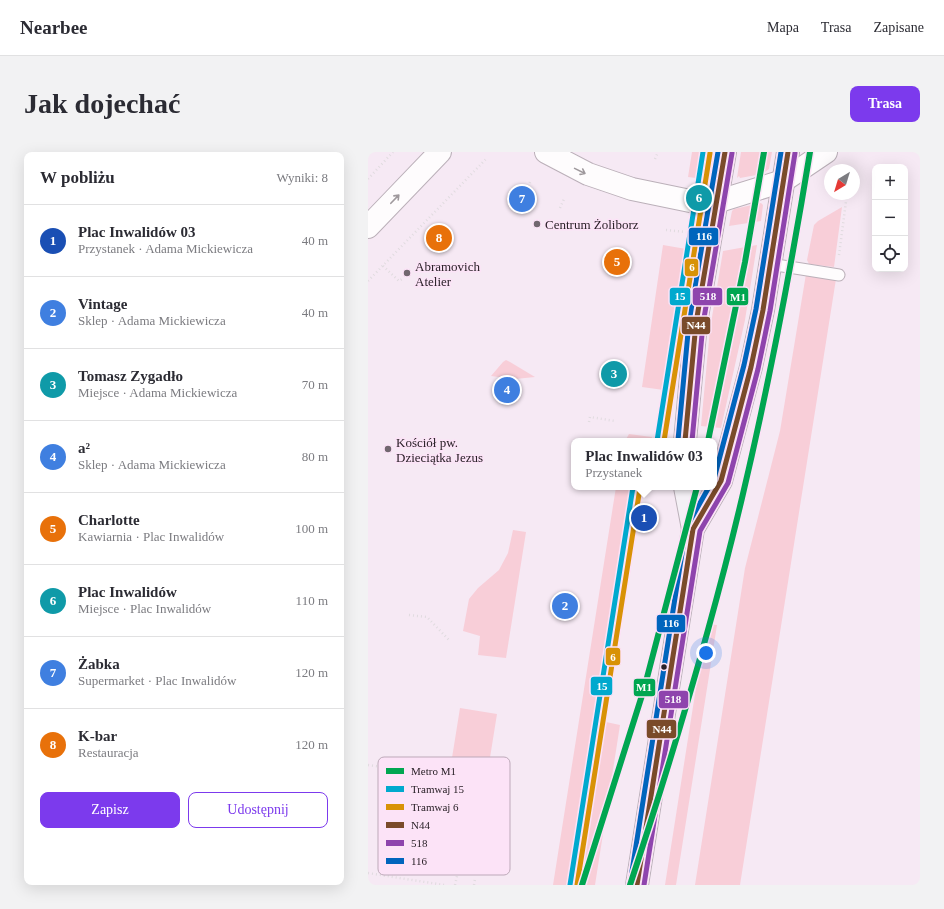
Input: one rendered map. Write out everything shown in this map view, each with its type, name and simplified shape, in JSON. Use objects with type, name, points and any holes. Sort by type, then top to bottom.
[{"type":"main road","points":[[685,438],[694,342],[725,152]]},
{"type":"main road","points":[[717,488],[721,481],[756,347],[788,152]]},
{"type":"main road","points":[[637,885],[693,529],[686,490]]},
{"type":"main road","points":[[693,529],[716,490]]},
{"type":"street","points":[[368,227],[440,152]]},
{"type":"street","points":[[546,152],[588,174],[632,189],[650,194],[695,202],[716,202],[783,181],[826,152]]},
{"type":"lane","points":[[770,264],[837,275]]},
{"type":"path","points":[[368,179],[393,152]]},
{"type":"path","points":[[655,159],[658,152]]},
{"type":"path","points":[[368,281],[486,159]]},
{"type":"path","points":[[526,190],[530,182]]},
{"type":"path","points":[[560,208],[564,199]]},
{"type":"path","points":[[837,275],[846,200]]},
{"type":"path","points":[[666,230],[690,233]]},
{"type":"path","points":[[383,266],[399,281],[402,279]]},
{"type":"path","points":[[589,422],[590,417],[615,421]]},
{"type":"path","points":[[409,615],[427,617],[448,640]]},
{"type":"path","points":[[368,765],[378,766]]},
{"type":"path","points":[[368,873],[378,875]]},
{"type":"path","points":[[381,875],[444,885]]},
{"type":"path","points":[[455,885],[457,876]]},
{"type":"path","points":[[474,885],[475,879]]},
{"type":"shaded area","points":[[692,152],[709,152],[704,179],[688,177]]},
{"type":"shaded area","points":[[741,152],[772,152],[769,169],[762,174],[740,178],[739,176],[737,178]]},
{"type":"shaded area","points":[[761,203],[763,205],[761,221],[729,226],[732,211],[734,209]]},
{"type":"shaded area","points":[[842,207],[834,267],[809,264],[807,260],[814,225],[818,221]]},
{"type":"shaded area","points":[[663,245],[692,250],[671,391],[642,387]]},
{"type":"shaded area","points":[[757,245],[745,320],[721,428],[701,426],[710,329],[723,251]]},
{"type":"shaded area","points":[[806,274],[836,279],[740,885],[695,885],[745,568],[780,431]]},
{"type":"shaded area","points":[[506,360],[535,377],[515,379],[491,376]]},
{"type":"shaded area","points":[[629,434],[652,437],[652,438],[627,438]]},
{"type":"shaded area","points":[[616,490],[644,490],[606,722],[620,725],[595,885],[553,885]]},
{"type":"shaded area","points":[[513,530],[526,532],[506,658],[478,655],[480,636],[463,631],[469,599],[478,588],[499,570],[508,553]]},
{"type":"shaded area","points":[[706,624],[717,625],[676,885],[665,885]]},
{"type":"shaded area","points":[[460,708],[497,714],[490,757],[452,757]]},
{"type":"metro line","name":"M1","points":[[709,438],[745,262],[764,152]]},
{"type":"metro line","name":"M1","points":[[630,885],[690,693],[730,547],[752,455],[770,369],[810,152]]},
{"type":"metro line","name":"M1","points":[[582,885],[644,689],[696,490]]},
{"type":"tram line","name":"15","points":[[657,438],[703,152]]},
{"type":"tram line","name":"6","points":[[664,438],[710,153]]},
{"type":"tram line","name":"15","points":[[570,885],[633,490]]},
{"type":"tram line","name":"6","points":[[577,885],[640,490]]},
{"type":"transit line","name":"116","points":[[678,438],[689,322],[718,152]]},
{"type":"transit line","name":"N44","points":[[685,438],[696,323],[725,152]]},
{"type":"transit line","name":"116","points":[[717,468],[744,365],[756,309],[781,152]]},
{"type":"transit line","name":"N44","points":[[717,488],[721,481],[751,367],[763,310],[788,152]]},
{"type":"transit line","name":"518","points":[[692,438],[703,324],[732,153]]},
{"type":"transit line","name":"518","points":[[644,885],[700,531],[728,483],[758,369],[770,311],[795,153]]},
{"type":"transit line","name":"116","points":[[630,884],[686,528],[707,490]]},
{"type":"transit line","name":"N44","points":[[637,885],[693,529],[716,490]]},
{"type":"place","name":"Plac Inwalidów","points":[[699,198]]},
{"type":"place","name":"Żabka","points":[[522,199]]},
{"type":"place","name":"Centrum Żoliborz","points":[[537,224]]},
{"type":"place","name":"K-bar","points":[[439,238]]},
{"type":"place","name":"Charlotte","points":[[617,262]]},
{"type":"place","name":"Abramovich Atelier","points":[[407,273]]},
{"type":"place","name":"Tomasz Zygadło","points":[[614,374]]},
{"type":"place","name":"a²","points":[[507,390]]},
{"type":"place","name":"Kościół pw. Dzieciątka Jezus","points":[[388,449]]},
{"type":"place","name":"Plac Inwalidów 03","points":[[644,518]]},
{"type":"place","name":"Vintage","points":[[565,606]]}]
